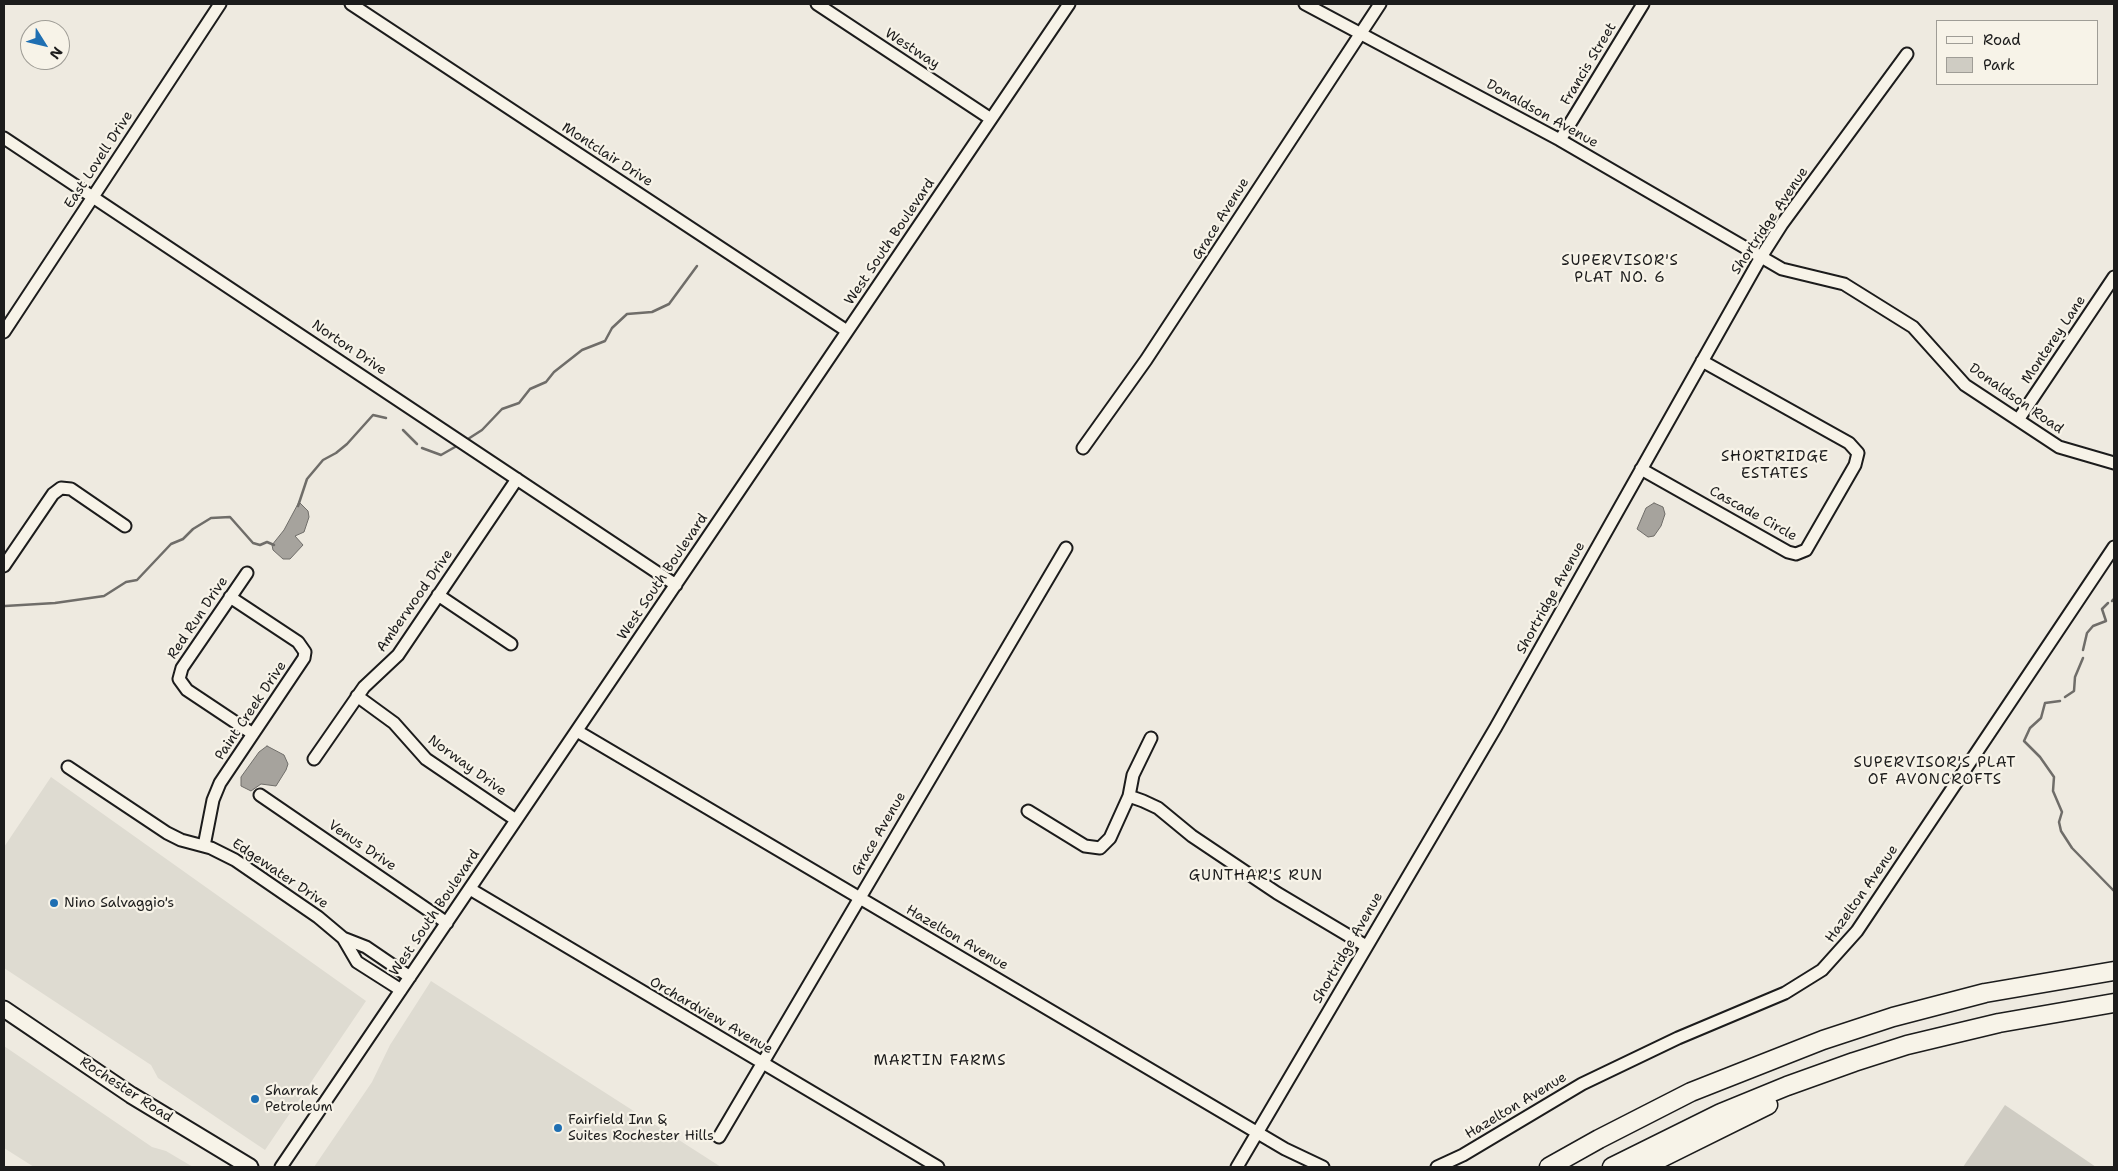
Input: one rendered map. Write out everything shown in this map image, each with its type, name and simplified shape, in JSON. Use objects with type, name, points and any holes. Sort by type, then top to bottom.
[{"type":"highway","points":[[1549,1167],[1612,1131],[1691,1092],[1823,1040],[1893,1017],[1985,993],[2114,971]]},
{"type":"highway","points":[[1612,1167],[1700,1122],[1765,1094],[1832,1069],[1907,1045],[2007,1021],[2114,1002]]},
{"type":"highway","points":[[1643,1167],[1768,1106],[1907,1045]]},
{"type":"main road","name":"Rochester Road","points":[[4,1009],[131,1095],[250,1167]]},
{"type":"street","name":"East Lovell Drive","points":[[4,332],[220,4]]},
{"type":"street","name":"Montclair Drive","points":[[351,4],[847,331]]},
{"type":"street","name":"Westway","points":[[817,4],[991,119]]},
{"type":"street","name":"West South Boulevard","points":[[281,1167],[1069,4]]},
{"type":"street","name":"Donaldson Avenue","points":[[1305,4],[1560,140],[1760,257]]},
{"type":"street","name":"Grace Avenue","points":[[1083,448],[1146,360],[1380,4]]},
{"type":"street","name":"Francis Street","points":[[1560,140],[1643,4]]},
{"type":"street","name":"Shortridge Avenue","points":[[1237,1167],[1496,727],[1760,257],[1907,54]]},
{"type":"street","name":"Norton Drive","points":[[4,138],[676,585]]},
{"type":"street","name":"Donaldson Road","points":[[1760,257],[1797,274],[1821,277],[1844,284],[1901,317],[1913,327],[1965,385],[2058,447],[2113,464]]},
{"type":"street","name":"Monterey Lane","points":[[2018,420],[2114,277]]},
{"type":"street","name":"Cascade Circle","points":[[1641,469],[1788,552],[1796,554],[1806,550],[1852,470],[1858,454],[1849,443],[1702,361]]},
{"type":"street","name":"Amberwood Drive","points":[[314,759],[357,696],[371,680],[395,659],[517,479]]},
{"type":"street","points":[[4,566],[53,494],[61,488],[71,489],[125,526]]},
{"type":"street","name":"Hazelton Avenue","points":[[1437,1167],[1463,1155],[1582,1084],[1678,1038],[1790,991],[1822,970],[1857,931],[2114,546]]},
{"type":"street","name":"Grace Avenue","points":[[719,1136],[1066,548]]},
{"type":"street","name":"Red Run Drive","points":[[247,573],[182,668],[179,679],[187,690],[253,734]]},
{"type":"street","points":[[438,595],[511,644]]},
{"type":"street","name":"Paint Creek Drive","points":[[204,846],[216,792],[302,663],[305,652],[298,642],[230,597]]},
{"type":"street","name":"Norway Drive","points":[[357,696],[394,724],[426,759],[516,820]]},
{"type":"street","name":"Hazelton Avenue","points":[[577,731],[1257,1132],[1323,1167]]},
{"type":"street","points":[[1028,810],[1085,846],[1100,848],[1110,838],[1129,796],[1133,775],[1151,738]]},
{"type":"street","name":"Edgewater Drive","points":[[68,768],[167,833],[181,840],[204,846],[235,860],[318,917],[343,938],[366,948],[410,977]]},
{"type":"street","name":"Venus Drive","points":[[260,795],[447,923]]},
{"type":"street","points":[[1129,796],[1158,808],[1187,832],[1272,890],[1366,946]]},
{"type":"street","name":"Orchardview Avenue","points":[[470,889],[938,1167]]},
{"type":"street","name":"Edgewater Drive","points":[[343,938],[358,962],[401,990]]},
{"type":"shaded area","points":[[299,502],[308,511],[309,517],[304,532],[295,536],[303,545],[290,559],[283,559],[273,550],[272,545],[284,530]]},
{"type":"shaded area","points":[[1654,503],[1663,507],[1665,514],[1661,526],[1654,536],[1648,537],[1637,529],[1646,508]]},
{"type":"shaded area","points":[[267,746],[284,755],[288,764],[286,770],[276,786],[261,784],[251,791],[241,786],[241,777],[259,752]]},
{"type":"shaded area","points":[[51,777],[366,1001],[265,1150],[158,1078],[151,1065],[4,968],[4,847]]},
{"type":"shaded area","points":[[431,981],[721,1167],[314,1167],[372,1082],[390,1045]]},
{"type":"shaded area","points":[[4,1046],[152,1147],[166,1151],[193,1167],[34,1167],[4,1148]]},
{"type":"green space","points":[[2005,1105],[2096,1167],[1963,1167]]},
{"type":"waterway","points":[[468,439],[482,430],[502,409],[519,403],[530,389],[546,382],[554,372],[582,350],[605,341],[612,328],[627,314],[652,312],[669,304],[697,266]]},
{"type":"waterway","points":[[298,506],[307,479],[323,460],[347,444],[373,415],[386,418]]},
{"type":"waterway","points":[[403,430],[417,444]]},
{"type":"waterway","points":[[422,448],[441,455],[455,447]]},
{"type":"waterway","points":[[5,606],[55,603],[104,596],[126,582],[137,580],[171,544],[183,539],[193,529],[211,518],[230,517],[253,543],[260,545],[267,542],[274,545]]},
{"type":"waterway","points":[[2083,650],[2087,633],[2093,626],[2106,621],[2102,609],[2108,603]]},
{"type":"waterway","points":[[2065,697],[2074,691],[2075,677],[2083,658]]},
{"type":"waterway","points":[[2060,701],[2045,703],[2041,718],[2030,728],[2024,741],[2040,757],[2054,777],[2053,791],[2062,812],[2059,822],[2061,831],[2072,848],[2114,891]]},
{"type":"place","name":"Nino Salvaggio's","points":[[54,903]]},
{"type":"place","name":"Sharrak Petroleum","points":[[255,1099]]},
{"type":"place","name":"Fairfield Inn & Suites Rochester Hills","points":[[558,1128]]},
{"type":"district","name":"SUPERVISOR'S PLAT NO. 6","points":[[1620,270]]},
{"type":"district","name":"SHORTRIDGE ESTATES","points":[[1775,466]]},
{"type":"district","name":"SUPERVISOR'S PLAT OF AVONCROFTS","points":[[1935,772]]},
{"type":"district","name":"GUNTHAR'S RUN","points":[[1256,876]]},
{"type":"district","name":"MARTIN FARMS","points":[[940,1061]]}]
